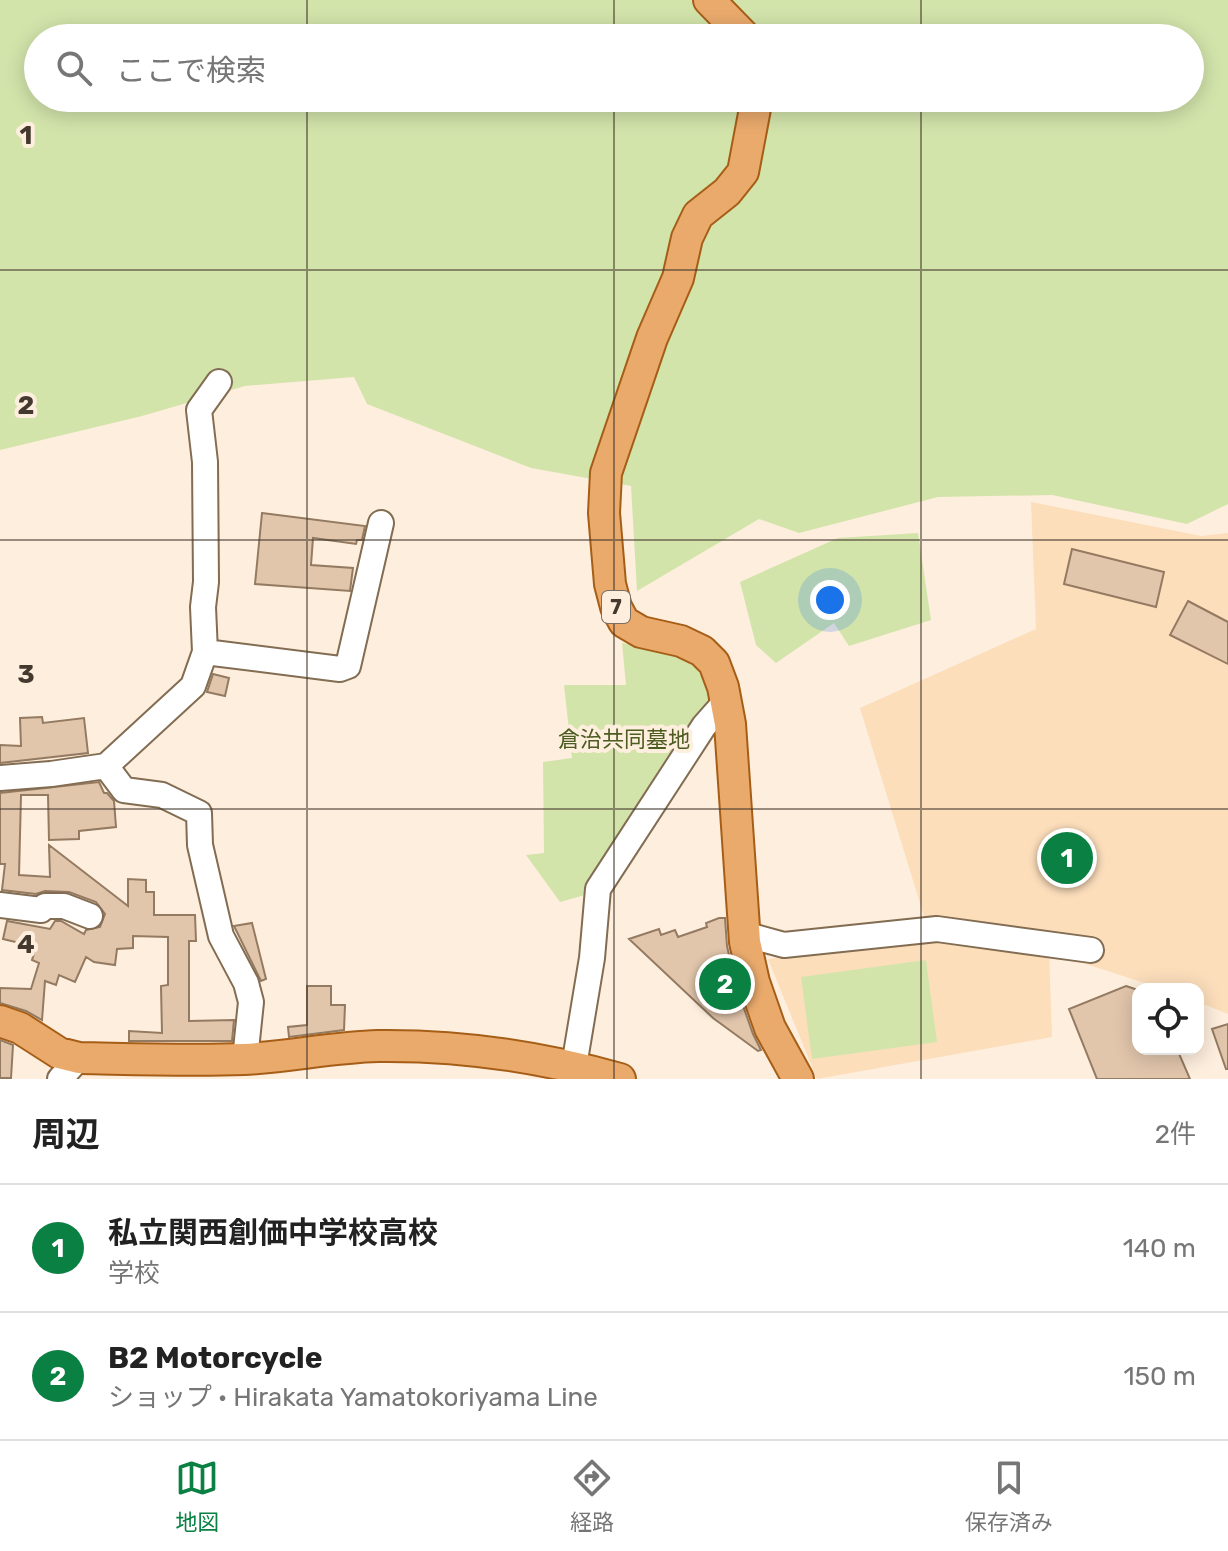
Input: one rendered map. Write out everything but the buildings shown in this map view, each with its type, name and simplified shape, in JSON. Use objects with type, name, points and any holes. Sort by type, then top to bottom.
[{"type":"main road","points":[[709,0],[732,24]]},
{"type":"main road","name":"7","points":[[754,112],[743,172],[727,192],[698,215],[687,238],[678,278],[652,338],[606,473],[605,527],[610,584],[624,622],[641,632],[681,641],[702,651],[714,663],[730,724],[744,934],[754,982],[770,1028],[798,1079]]},
{"type":"main road","points":[[0,1021],[20,1028],[59,1053],[70,1068],[240,1065],[379,1046],[463,1050],[574,1066],[620,1079]]},
{"type":"street","points":[[0,778],[106,766],[193,686],[205,652],[205,462],[199,410],[219,382]]},
{"type":"street","points":[[205,652],[340,669],[348,666],[381,523]]},
{"type":"street","points":[[574,1066],[592,958],[598,889],[704,726],[726,701]]},
{"type":"street","points":[[106,766],[124,790],[162,795],[199,813],[200,845],[221,936],[246,983],[251,1002],[240,1065]]},
{"type":"street","points":[[0,905],[41,910],[45,906],[64,906],[90,916]]},
{"type":"street","points":[[744,934],[784,945],[937,929],[1091,950]]},
{"type":"shaded area","points":[[1031,502],[1201,536],[1228,533],[1228,1014],[1204,1004],[1204,983],[1145,983],[1049,952],[1052,1037],[817,1079],[768,959],[931,939],[860,708],[1036,629]]},
{"type":"green space","points":[[0,0],[1228,0],[1228,504],[1187,524],[1052,495],[938,497],[799,533],[759,519],[637,591],[631,486],[531,468],[367,404],[354,377],[245,386],[142,416],[0,450]]},
{"type":"green space","points":[[918,533],[931,620],[849,646],[834,623],[776,663],[756,645],[740,582],[838,538]]},
{"type":"green space","name":"倉治共同墓地","points":[[622,643],[690,657],[716,703],[592,893],[560,902],[526,855],[544,853],[543,762],[572,758],[564,685],[626,685]]},
{"type":"green space","points":[[926,960],[937,1042],[812,1059],[801,977]]},
{"type":"place","name":"私立関西創価中学校高校","points":[[1067,858]]},
{"type":"place","name":"B2 Motorcycle","points":[[725,984]]}]
